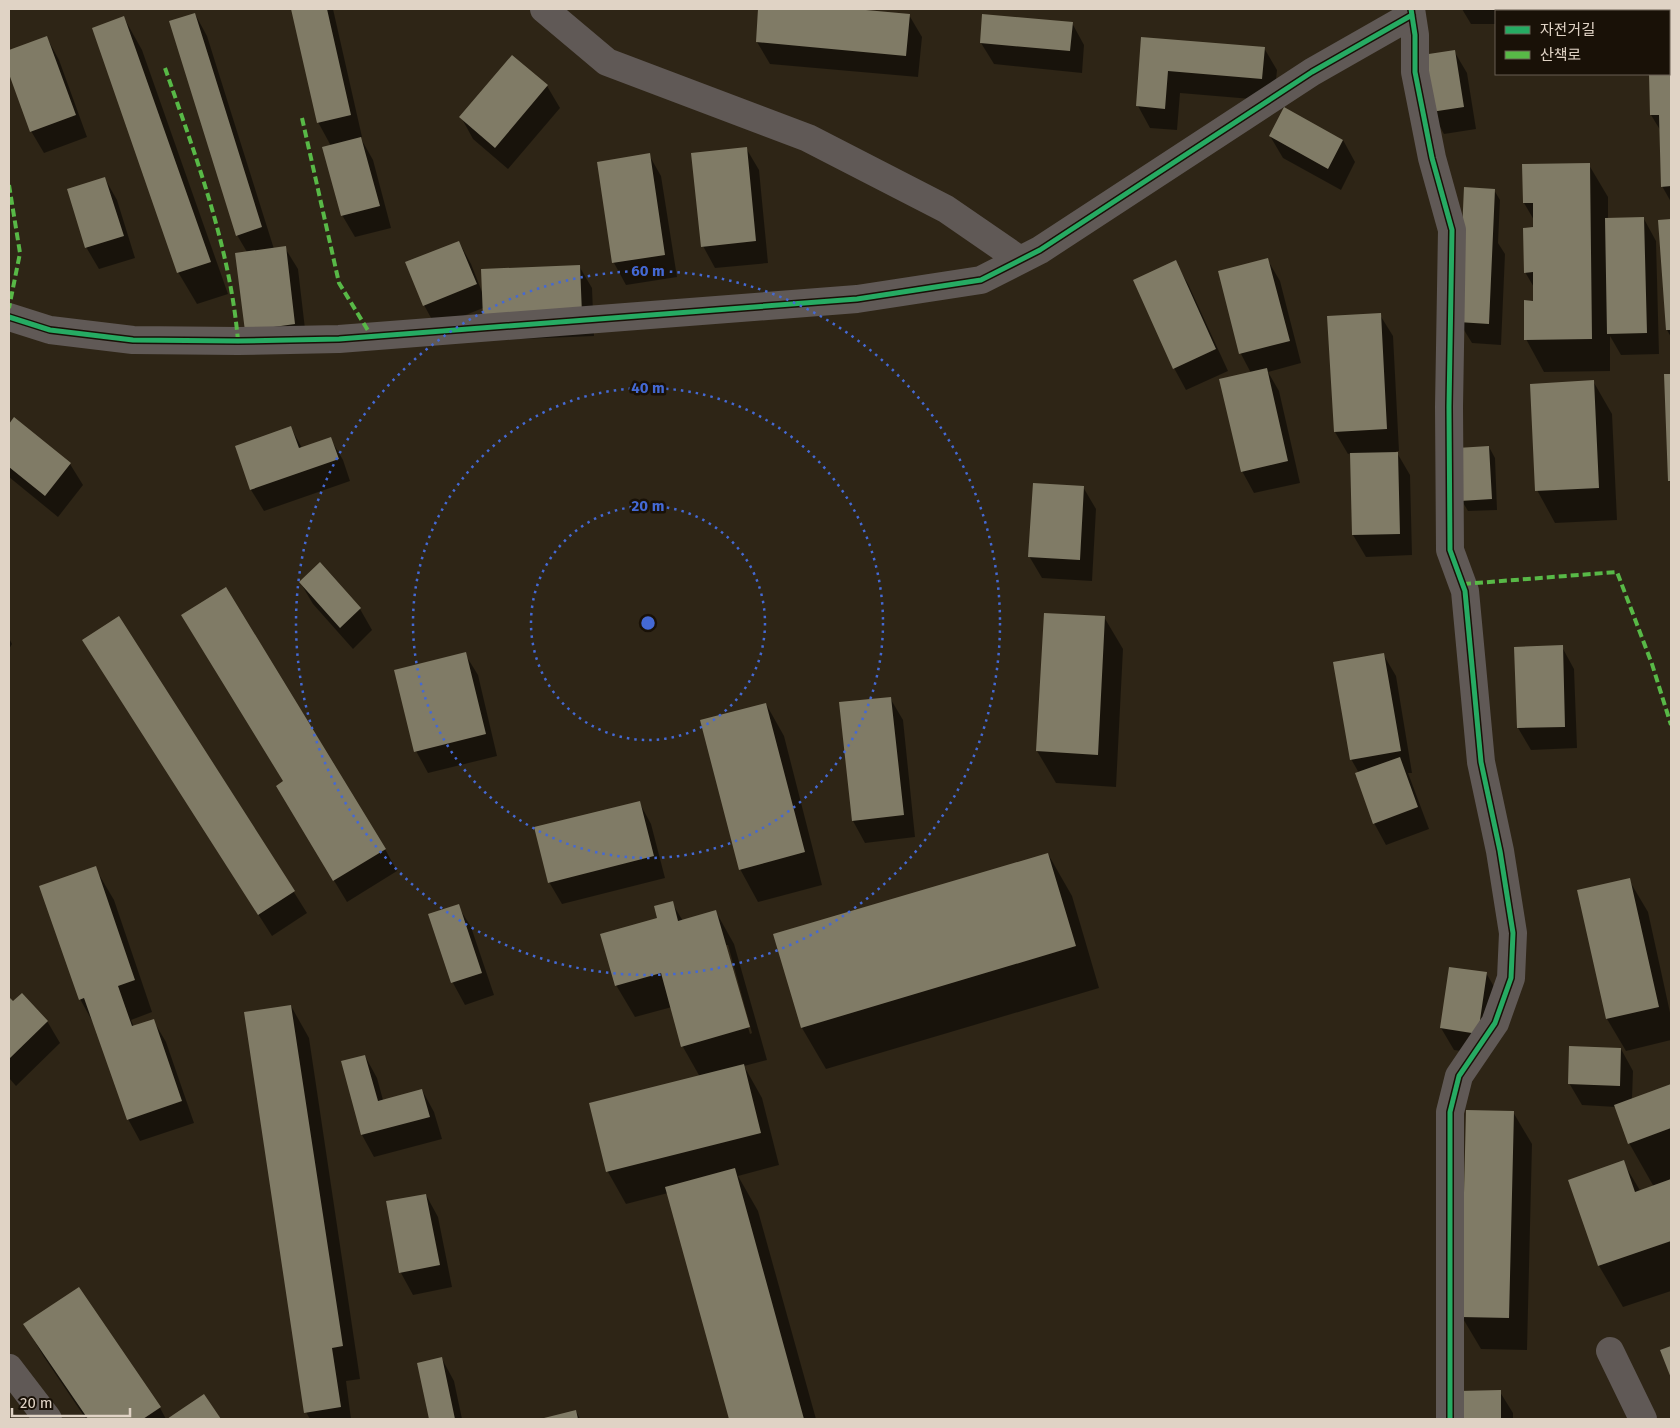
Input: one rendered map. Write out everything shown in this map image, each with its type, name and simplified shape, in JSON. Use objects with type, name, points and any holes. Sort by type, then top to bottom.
[{"type":"street","points":[[544,9],[607,62],[808,138],[946,209],[1020,260]]},
{"type":"street","points":[[9,317],[50,330],[133,340],[238,341],[339,339],[857,299],[981,280],[1040,250],[1312,72],[1412,12],[1415,35],[1415,72],[1432,158],[1452,230],[1449,407],[1450,550],[1465,591],[1481,762],[1500,851],[1513,933],[1510,978],[1496,1023],[1459,1076],[1450,1112],[1450,1419]]},
{"type":"street","points":[[1610,1350],[1643,1419]]},
{"type":"street","points":[[9,1368],[48,1419]]},
{"type":"building","points":[[291,9],[327,9],[351,115],[317,123]]},
{"type":"building","points":[[758,9],[855,9],[910,14],[906,56],[756,42]]},
{"type":"building","points":[[1671,9],[1671,186],[1661,187],[1659,115],[1650,115],[1649,75],[1670,75],[1670,10],[1647,10]]},
{"type":"building","points":[[195,13],[262,227],[236,236],[169,21]]},
{"type":"building","points":[[982,14],[1073,22],[1070,51],[980,43]]},
{"type":"building","points":[[124,16],[211,262],[177,273],[92,28]]},
{"type":"building","points":[[47,36],[76,115],[30,132],[9,74],[9,50]]},
{"type":"building","points":[[1141,37],[1265,47],[1262,79],[1168,71],[1165,109],[1136,106]]},
{"type":"building","points":[[1455,50],[1464,107],[1431,112],[1422,55]]},
{"type":"building","points":[[512,55],[548,85],[495,148],[459,117]]},
{"type":"building","points":[[1284,107],[1343,140],[1328,169],[1269,136]]},
{"type":"building","points":[[361,137],[380,206],[341,216],[322,147]]},
{"type":"building","points":[[747,147],[756,241],[701,247],[691,153]]},
{"type":"building","points":[[650,153],[665,255],[612,263],[597,162]]},
{"type":"building","points":[[1590,163],[1592,339],[1524,340],[1524,300],[1533,301],[1533,272],[1524,273],[1523,228],[1533,227],[1533,203],[1523,203],[1522,164]]},
{"type":"building","points":[[105,177],[124,236],[85,248],[67,189]]},
{"type":"building","points":[[1464,187],[1495,189],[1489,324],[1458,322]]},
{"type":"building","points":[[1644,217],[1647,333],[1607,334],[1605,218]]},
{"type":"building","points":[[1671,219],[1671,330],[1666,330],[1658,220]]},
{"type":"building","points":[[459,241],[477,284],[423,306],[405,262]]},
{"type":"building","points":[[286,246],[295,324],[245,331],[235,253]]},
{"type":"building","points":[[1268,258],[1290,341],[1239,354],[1218,271]]},
{"type":"building","points":[[1176,260],[1216,349],[1173,369],[1133,280]]},
{"type":"building","points":[[580,265],[582,314],[483,318],[481,269]]},
{"type":"building","points":[[1381,313],[1387,429],[1334,432],[1327,316]]},
{"type":"building","points":[[1267,368],[1288,461],[1241,472],[1219,379]]},
{"type":"building","points":[[1664,374],[1671,374],[1671,481],[1668,481]]},
{"type":"building","points":[[1594,380],[1599,488],[1535,491],[1530,384]]},
{"type":"building","points":[[14,417],[71,463],[45,496],[9,467],[9,424]]},
{"type":"building","points":[[291,426],[299,448],[331,437],[339,459],[250,490],[235,446]]},
{"type":"building","points":[[1489,446],[1492,499],[1460,501],[1457,448]]},
{"type":"building","points":[[1398,452],[1400,534],[1352,535],[1350,453]]},
{"type":"building","points":[[1033,483],[1084,486],[1080,560],[1028,557]]},
{"type":"building","points":[[320,562],[361,608],[340,628],[299,582]]},
{"type":"building","points":[[226,587],[386,849],[333,881],[276,786],[283,781],[181,615]]},
{"type":"building","points":[[1044,613],[1105,616],[1098,755],[1036,751]]},
{"type":"building","points":[[119,616],[295,891],[258,915],[82,640]]},
{"type":"building","points":[[1563,645],[1565,727],[1517,728],[1514,647]]},
{"type":"building","points":[[466,652],[486,734],[414,752],[394,670]]},
{"type":"building","points":[[1384,653],[1401,751],[1350,760],[1333,662]]},
{"type":"building","points":[[891,697],[904,815],[852,821],[839,702]]},
{"type":"building","points":[[766,703],[805,852],[739,870],[700,720]]},
{"type":"building","points":[[1400,757],[1418,807],[1373,824],[1355,773]]},
{"type":"building","points":[[640,801],[654,856],[548,883],[534,827]]},
{"type":"building","points":[[1048,853],[1076,946],[801,1028],[773,934]]},
{"type":"building","points":[[96,866],[135,980],[118,986],[132,1026],[154,1019],[182,1101],[127,1120],[84,998],[79,1000],[39,886]]},
{"type":"building","points":[[1630,878],[1659,1007],[1606,1019],[1577,890]]},
{"type":"building","points":[[673,901],[678,921],[716,910],[750,1027],[681,1047],[661,973],[615,986],[600,934],[657,918],[654,906]]},
{"type":"building","points":[[459,904],[482,973],[451,983],[428,914]]},
{"type":"building","points":[[1449,967],[1487,972],[1478,1034],[1440,1028]]},
{"type":"building","points":[[22,993],[48,1021],[9,1059],[9,997],[13,1001]]},
{"type":"building","points":[[291,1005],[343,1346],[332,1348],[341,1407],[304,1413],[244,1012]]},
{"type":"building","points":[[1569,1046],[1621,1048],[1620,1086],[1568,1084]]},
{"type":"building","points":[[365,1055],[378,1101],[422,1089],[430,1117],[361,1135],[341,1061]]},
{"type":"building","points":[[744,1064],[761,1133],[606,1172],[589,1103]]},
{"type":"building","points":[[1671,1084],[1671,1128],[1628,1144],[1614,1105]]},
{"type":"building","points":[[1466,1110],[1514,1111],[1509,1318],[1461,1317]]},
{"type":"building","points":[[1624,1160],[1635,1192],[1671,1179],[1671,1241],[1598,1266],[1568,1180]]},
{"type":"building","points":[[735,1168],[804,1419],[729,1419],[665,1187]]},
{"type":"building","points":[[426,1194],[440,1265],[399,1273],[386,1201]]},
{"type":"building","points":[[79,1287],[161,1407],[143,1419],[88,1419],[23,1324]]},
{"type":"building","points":[[1671,1346],[1671,1378],[1660,1350]]},
{"type":"building","points":[[442,1357],[455,1419],[429,1419],[417,1363]]},
{"type":"building","points":[[1501,1390],[1501,1419],[1459,1419],[1458,1391]]},
{"type":"building","points":[[204,1394],[221,1419],[167,1419]]},
{"type":"building","points":[[576,1410],[578,1419],[540,1419]]},
{"type":"marked path","points":[[165,68],[200,169],[220,237],[228,271],[238,341]]},
{"type":"marked path","points":[[302,118],[339,283],[372,337]]},
{"type":"marked path","points":[[9,185],[20,253],[9,308]]},
{"type":"marked path","points":[[1463,584],[1617,572],[1652,664],[1671,725]]},
{"type":"cycle path","points":[[1411,9],[1415,35],[1415,72],[1432,158],[1452,230],[1449,407],[1450,550],[1465,591],[1481,762],[1500,851],[1513,933],[1511,978],[1495,1023],[1459,1076],[1450,1112],[1450,1419]]},
{"type":"cycle path","points":[[9,317],[50,330],[133,340],[238,341],[339,339],[857,299],[981,280],[1040,250],[1312,72],[1412,15]]}]
